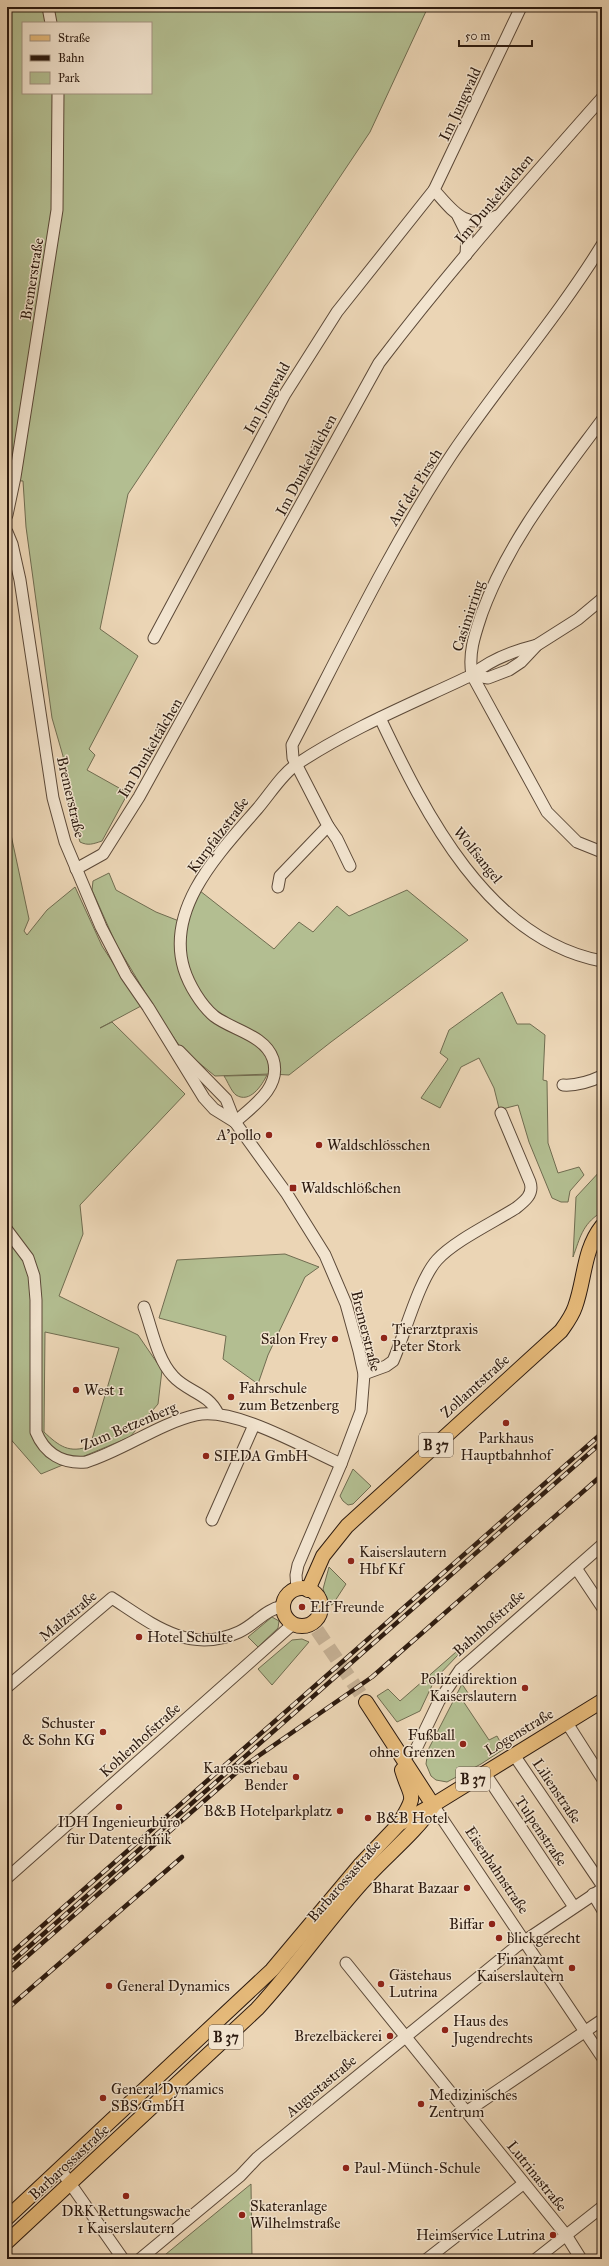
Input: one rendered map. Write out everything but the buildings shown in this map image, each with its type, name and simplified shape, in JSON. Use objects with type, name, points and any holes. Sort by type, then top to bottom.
[{"type":"main road","name":"Zollamtstraße","points":[[303,1590],[323,1556],[347,1526],[561,1331],[575,1308],[587,1256],[594,1238],[602,1226]]},
{"type":"main road","points":[[303,1590],[317,1596],[321,1605],[320,1614],[315,1626],[301,1626],[293,1624],[286,1618],[284,1606],[290,1593],[303,1590]]},
{"type":"main road","name":"Logenstraße","points":[[433,1805],[484,1772],[602,1701]]},
{"type":"main road","name":"Eisenbahnstraße","points":[[366,1702],[433,1805]]},
{"type":"main road","name":"B 37","points":[[399,1824],[411,1804],[409,1786],[402,1771],[402,1758]]},
{"type":"main road","name":"Barbarossastraße","points":[[7,2218],[272,1970],[361,1864],[399,1824],[433,1805]]},
{"type":"main road","name":"Barbarossastraße","points":[[7,2242],[72,2184],[257,2009],[282,1982],[366,1878],[418,1826],[433,1805]]},
{"type":"street","points":[[48,7],[51,22]]},
{"type":"street","name":"Im Jungwald","points":[[154,638],[305,359],[337,312],[434,190],[521,7]]},
{"type":"street","name":"Bremerstraße","points":[[7,515],[15,481],[57,210],[58,94]]},
{"type":"street","name":"Im Dunkeltälchen","points":[[76,869],[103,854],[139,797],[248,603],[367,381],[420,309],[499,215],[602,98]]},
{"type":"street","points":[[434,190],[458,216],[467,234],[468,242],[466,256]]},
{"type":"street","points":[[458,216],[479,222],[499,215]]},
{"type":"street","name":"Auf der Pirsch","points":[[350,866],[296,764],[292,754],[292,745],[401,538],[452,454],[527,353],[602,245]]},
{"type":"street","name":"Casimirring","points":[[602,420],[531,516],[503,564],[489,595],[471,648],[469,661],[472,675],[547,812],[577,842],[602,852]]},
{"type":"street","name":"Bremerstraße","points":[[7,532],[12,544],[20,580],[53,798],[65,842],[101,928],[126,974],[172,1045],[187,1074],[204,1098],[214,1109],[235,1122]]},
{"type":"street","name":"Kurpfalzstraße","points":[[235,1122],[266,1092],[275,1076],[275,1067],[269,1050],[261,1043],[214,1016],[192,987],[184,969],[180,936],[181,925],[188,906],[200,882],[220,854],[296,764],[380,718],[472,675],[483,666],[514,651],[537,645],[578,618],[602,599]]},
{"type":"street","name":"Wolfsangel","points":[[380,718],[406,774],[439,832],[481,885],[510,913],[542,938],[569,952],[602,961]]},
{"type":"street","points":[[278,887],[280,876],[328,826]]},
{"type":"street","name":"Bremerstraße","points":[[172,1045],[226,1099],[235,1122],[287,1194],[333,1270],[348,1310],[364,1374],[361,1411],[341,1464],[298,1565],[296,1575],[303,1590]]},
{"type":"street","points":[[563,1085],[572,1086],[589,1082],[602,1076]]},
{"type":"street","points":[[364,1374],[386,1366],[393,1361],[426,1278],[437,1260],[454,1247],[516,1208],[525,1201],[531,1193],[530,1182],[500,1113]]},
{"type":"street","name":"Zum Betzenberg","points":[[7,1230],[28,1258],[34,1276],[36,1300],[36,1432],[45,1449],[56,1457],[66,1462],[86,1462],[102,1457],[186,1418],[197,1415],[218,1414],[242,1419],[341,1464]]},
{"type":"street","name":"Zum Betzenberg","points":[[144,1308],[162,1356],[171,1374],[213,1404],[218,1414]]},
{"type":"street","points":[[212,1520],[254,1425]]},
{"type":"street","name":"Bahnhofstraße","points":[[402,1758],[416,1749],[439,1701],[460,1670],[602,1545]]},
{"type":"street","points":[[576,1568],[602,1608]]},
{"type":"street","name":"Malzstraße","points":[[7,1688],[112,1598],[172,1635],[202,1640],[220,1638],[239,1632],[273,1608],[284,1606]]},
{"type":"street","name":"Kohlenhofstraße","points":[[7,1878],[293,1624]]},
{"type":"street","points":[[567,1723],[602,1778]]},
{"type":"street","name":"Lilienstraße","points":[[514,1755],[602,1885]]},
{"type":"street","name":"Tulpenstraße","points":[[484,1772],[574,1907]]},
{"type":"street","name":"Eisenbahnstraße","points":[[433,1805],[525,1940],[602,2057]]},
{"type":"street","points":[[597,1892],[602,1909]]},
{"type":"street","name":"Augustastraße","points":[[140,2259],[240,2176],[257,2158],[525,1940],[597,1892]]},
{"type":"street","name":"Lutrinastraße","points":[[346,1963],[523,2184],[566,2235],[581,2259]]},
{"type":"street","points":[[466,2112],[602,2020]]},
{"type":"street","points":[[60,2170],[72,2184],[123,2259]]},
{"type":"street","points":[[427,2259],[523,2184]]},
{"type":"street","points":[[538,2258],[602,2207]]},
{"type":"green space","points":[[7,7],[428,7],[370,132],[128,494],[100,629],[138,656],[89,749],[95,755],[87,770],[128,793],[102,841],[93,844],[80,842],[65,788],[63,756],[52,718],[26,527],[23,481],[7,480]]},
{"type":"green space","points":[[7,816],[29,919],[24,931],[27,935],[47,910],[75,887],[102,946],[141,1006],[100,1028],[112,1022],[185,1094],[80,1205],[83,1234],[59,1296],[138,1335],[162,1370],[158,1404],[130,1437],[41,1474],[7,1435]],"holes":[[[45,1332],[119,1348],[90,1446],[70,1449],[60,1445],[44,1432]]]},
{"type":"green space","points":[[109,873],[116,890],[156,912],[179,921],[195,887],[274,949],[299,922],[313,932],[337,906],[349,916],[407,890],[468,940],[289,1075],[270,1074],[215,1076],[181,1048],[161,1019],[116,944],[92,890],[93,881]]},
{"type":"green space","points":[[502,992],[517,1024],[530,1024],[545,1035],[543,1080],[547,1081],[548,1143],[558,1173],[579,1167],[584,1175],[570,1191],[568,1202],[561,1202],[552,1198],[529,1142],[518,1105],[502,1109],[499,1108],[494,1088],[479,1058],[461,1067],[440,1108],[421,1098],[448,1059],[440,1053],[449,1030]]},
{"type":"green space","points":[[267,1075],[259,1088],[251,1095],[246,1097],[236,1095],[224,1076]]},
{"type":"green space","points":[[602,1169],[602,1205],[598,1209],[600,1213],[585,1227],[573,1257],[576,1197]]},
{"type":"green space","points":[[285,1254],[319,1267],[305,1277],[268,1355],[258,1384],[223,1359],[226,1336],[159,1318],[177,1260]]},
{"type":"green space","points":[[353,1469],[371,1486],[353,1504],[348,1505],[340,1496]]},
{"type":"green space","points":[[329,1567],[346,1584],[333,1604],[329,1606],[323,1589]]},
{"type":"green space","points":[[272,1617],[279,1621],[278,1628],[258,1647],[248,1637]]},
{"type":"green space","points":[[302,1639],[309,1642],[272,1685],[258,1669],[292,1640]]},
{"type":"green space","points":[[456,1652],[458,1655],[435,1679],[420,1711],[397,1722],[377,1696],[388,1689],[400,1701]]},
{"type":"green space","points":[[462,1684],[470,1696],[463,1701],[489,1740],[497,1736],[504,1749],[481,1764],[447,1782],[436,1780],[431,1776],[426,1764],[428,1750]]},
{"type":"green space","points":[[251,2184],[252,2259],[160,2259]]},
{"type":"tunnel","points":[[317,1630],[366,1702]]},
{"type":"railway","points":[[7,1957],[602,1433]]},
{"type":"railway","points":[[7,1966],[602,1442]]},
{"type":"railway","points":[[7,1974],[244,1766],[372,1677],[602,1475]]},
{"type":"railway","points":[[7,2009],[182,1857]]},
{"type":"place","name":"A'pollo","points":[[269,1135]]},
{"type":"place","name":"Waldschlösschen","points":[[319,1145]]},
{"type":"place","name":"Waldschlößchen","points":[[293,1188]]},
{"type":"place","name":"Tierarztpraxis Peter Stork","points":[[384,1338]]},
{"type":"place","name":"Salon Frey","points":[[335,1339]]},
{"type":"place","name":"West 1","points":[[76,1390]]},
{"type":"place","name":"Fahrschule zum Betzenberg","points":[[231,1397]]},
{"type":"place","name":"Parkhaus Hauptbahnhof","points":[[506,1423]]},
{"type":"place","name":"SIEDA GmbH","points":[[206,1456]]},
{"type":"place","name":"Kaiserslautern Hbf Kf","points":[[351,1561]]},
{"type":"place","name":"Elf Freunde","points":[[302,1607]]},
{"type":"place","name":"Hotel Schulte","points":[[139,1637]]},
{"type":"place","name":"Polizeidirektion Kaiserslautern","points":[[525,1688]]},
{"type":"place","name":"Schuster & Sohn KG","points":[[103,1732]]},
{"type":"place","name":"Fußball ohne Grenzen","points":[[463,1744]]},
{"type":"place","name":"Karosseriebau Bender","points":[[296,1777]]},
{"type":"place","name":"IDH Ingenieurbüro für Datentechnik","points":[[119,1807]]},
{"type":"place","name":"B&B Hotelparkplatz","points":[[340,1811]]},
{"type":"place","name":"B&B Hotel","points":[[368,1818]]},
{"type":"place","name":"Bharat Bazaar","points":[[467,1888]]},
{"type":"place","name":"Biffar","points":[[492,1924]]},
{"type":"place","name":"blickgerecht","points":[[499,1938]]},
{"type":"place","name":"Finanzamt Kaiserslautern","points":[[572,1968]]},
{"type":"place","name":"Gästehaus Lutrina","points":[[381,1984]]},
{"type":"place","name":"General Dynamics","points":[[109,1986]]},
{"type":"place","name":"Haus des Jugendrechts","points":[[445,2030]]},
{"type":"place","name":"Brezelbäckerei","points":[[390,2036]]},
{"type":"place","name":"General Dynamics SBS GmbH","points":[[103,2098]]},
{"type":"place","name":"Medizinisches Zentrum","points":[[421,2104]]},
{"type":"place","name":"Paul-Münch-Schule","points":[[346,2168]]},
{"type":"place","name":"DRK Rettungswache 1 Kaiserslautern","points":[[126,2196]]},
{"type":"place","name":"Skateranlage Wilhelmstraße","points":[[242,2215]]},
{"type":"place","name":"Heimservice Lutrina","points":[[553,2235]]}]
